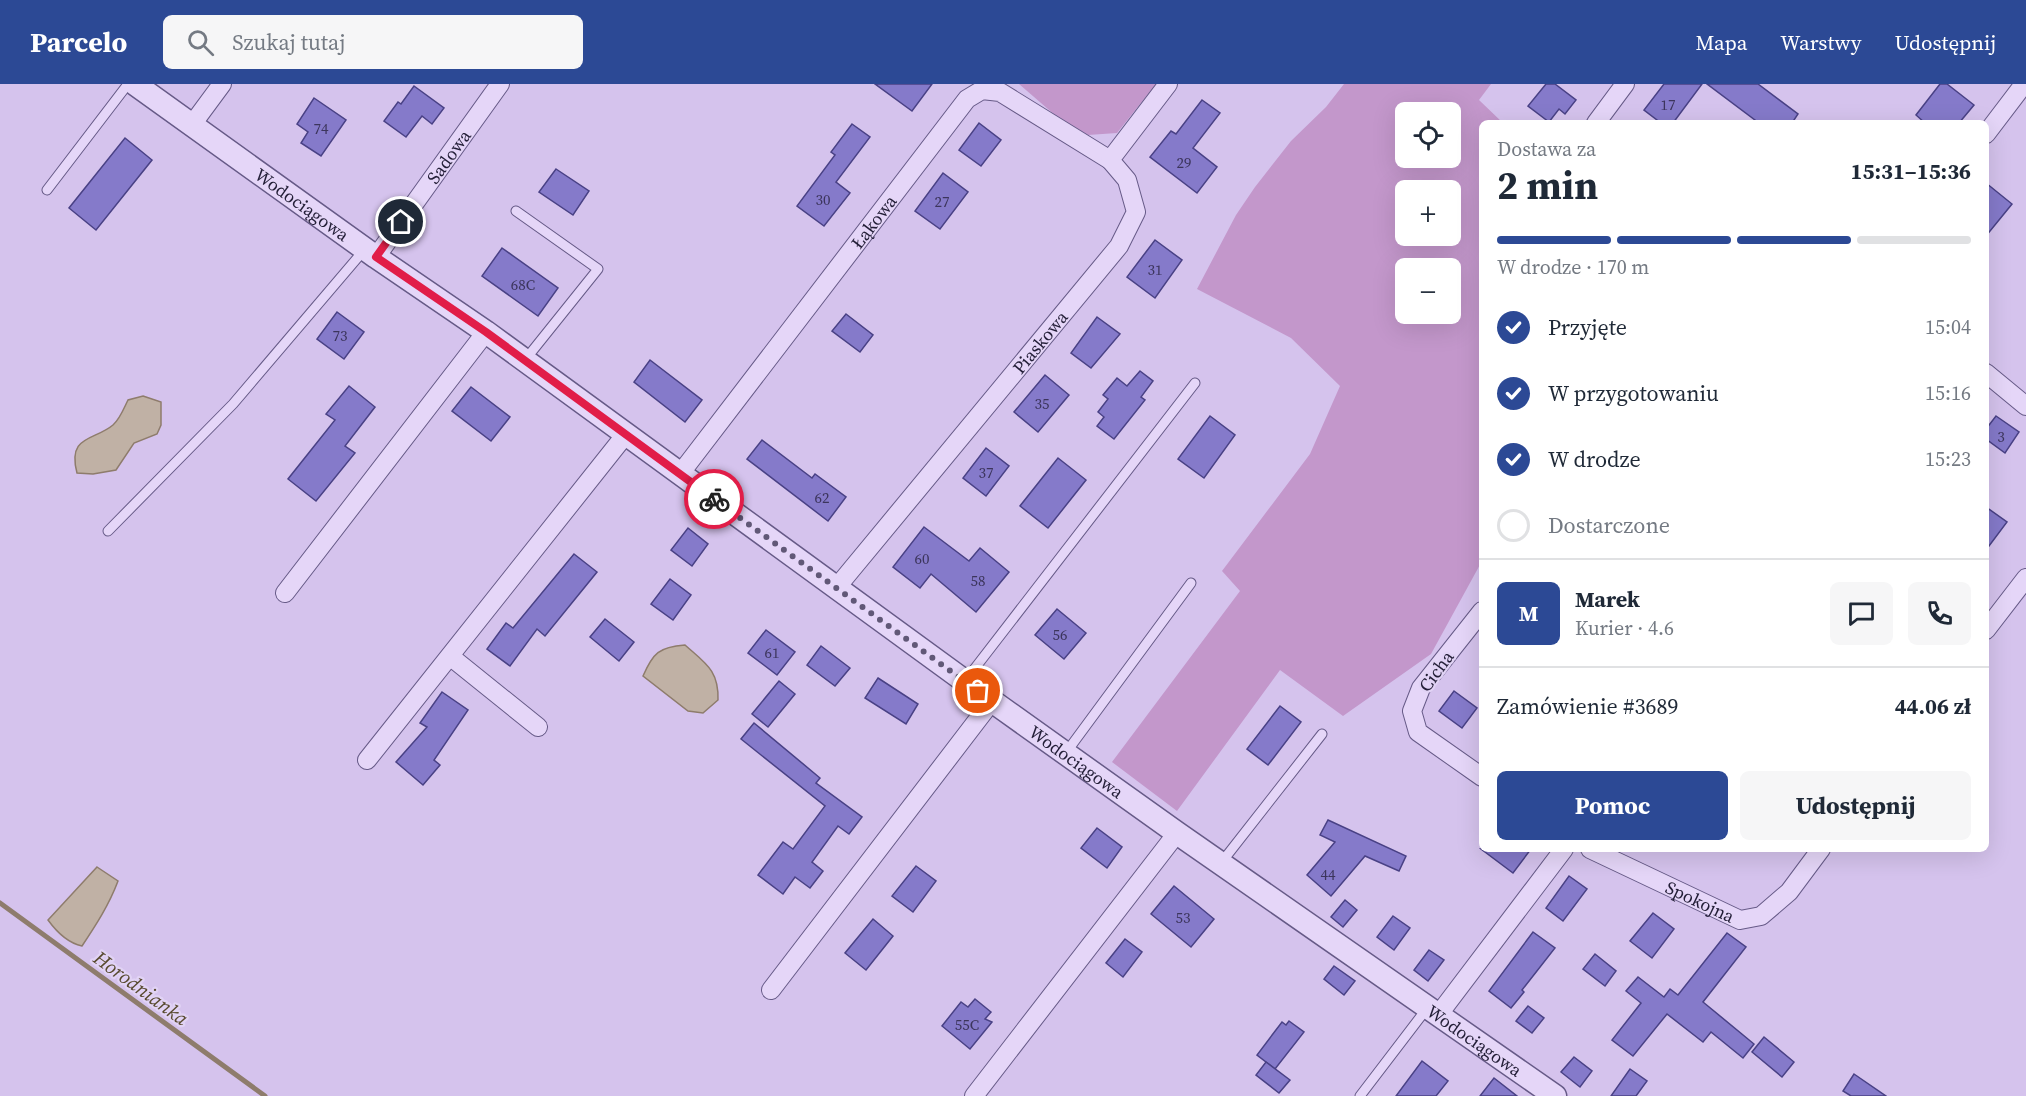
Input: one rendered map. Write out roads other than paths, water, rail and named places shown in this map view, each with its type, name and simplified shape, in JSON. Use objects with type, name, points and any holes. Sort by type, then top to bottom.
[{"type":"street","name":"Wodociągowa","points":[[135,84],[370,253],[525,360],[1065,754],[1556,1096]]},
{"type":"street","points":[[191,126],[222,84]]},
{"type":"street","name":"Sadowa","points":[[370,253],[500,84]]},
{"type":"street","points":[[1110,160],[1168,84]]},
{"type":"street","points":[[1598,120],[1625,84]]},
{"type":"street","points":[[1989,131],[2024,84]]},
{"type":"street","name":"Łąkowa","points":[[680,474],[967,99],[980,87],[1000,92],[1110,160]]},
{"type":"street","name":"Piaskowa","points":[[837,587],[1119,246],[1136,212],[1127,180],[1110,160]]},
{"type":"street","points":[[285,593],[486,332]]},
{"type":"street","points":[[1989,376],[2026,406]]},
{"type":"street","points":[[367,760],[626,434]]},
{"type":"street","points":[[1989,626],[2026,578]]},
{"type":"street","name":"Cicha","points":[[1479,615],[1421,688],[1412,711],[1418,732],[1479,775]]},
{"type":"street","points":[[451,657],[538,727]]},
{"type":"street","points":[[771,990],[992,701]]},
{"type":"street","points":[[974,1096],[1177,833]]},
{"type":"street","points":[[1434,1011],[1562,852]]},
{"type":"street","name":"Spokojna","points":[[1596,852],[1740,920],[1761,916],[1789,892],[1819,852]]},
{"type":"lane","points":[[47,190],[128,84]]},
{"type":"lane","points":[[516,211],[597,269],[525,360]]},
{"type":"lane","points":[[108,531],[233,404],[370,253]]},
{"type":"lane","points":[[964,681],[1196,383]]},
{"type":"lane","points":[[1065,754],[1191,583]]},
{"type":"lane","points":[[1221,864],[1322,734]]},
{"type":"lane","points":[[1360,1096],[1434,1011]]},
{"type":"waterway","name":"Horodnianka","points":[[0,903],[265,1096]]}]
